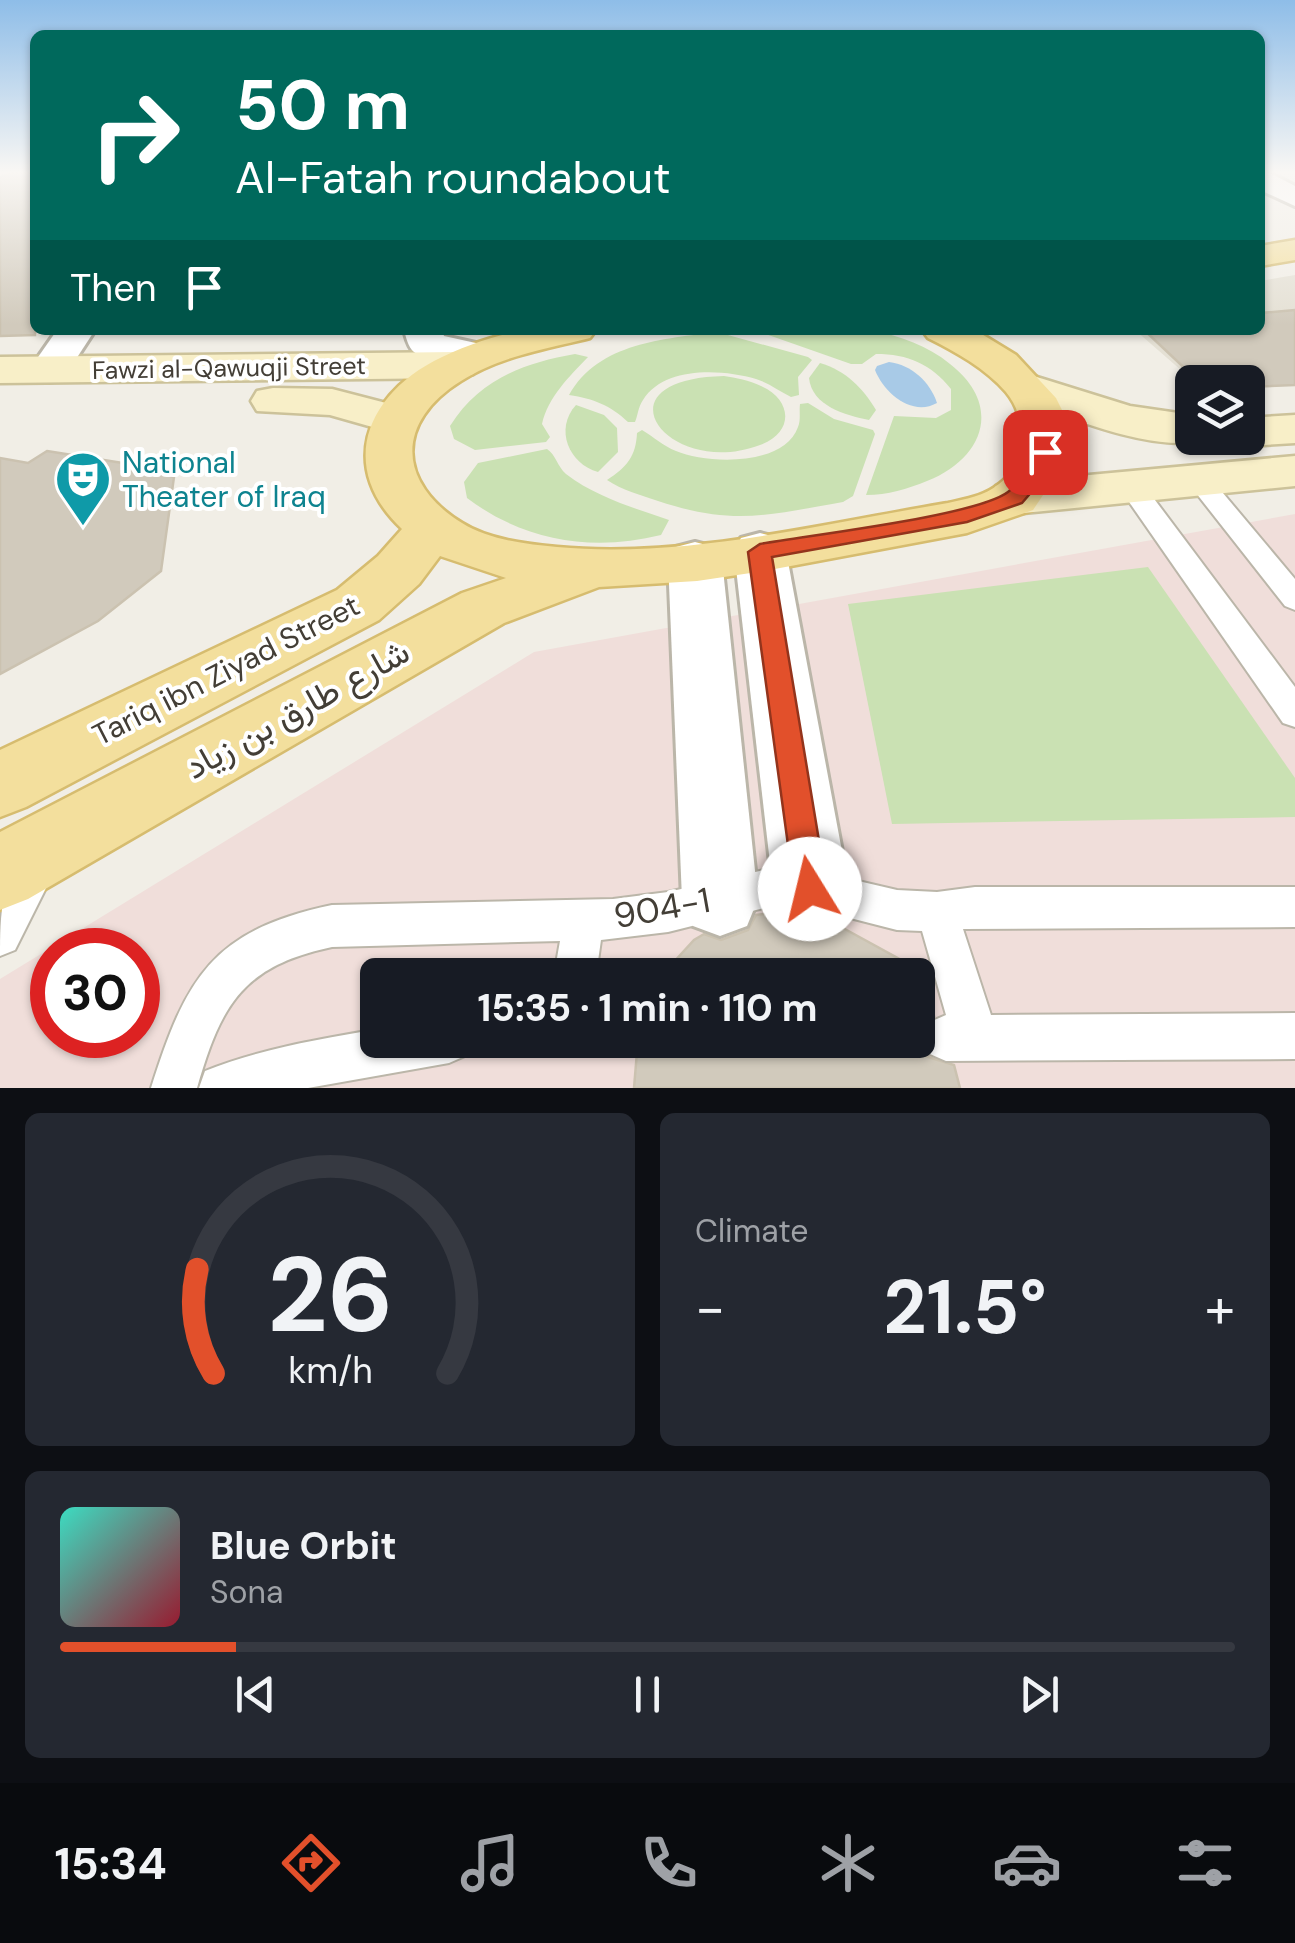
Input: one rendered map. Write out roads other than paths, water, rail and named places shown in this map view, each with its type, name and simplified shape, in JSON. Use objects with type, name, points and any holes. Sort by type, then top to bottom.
[{"type":"main road","points":[[1265,233],[1295,228]]},
{"type":"main road","points":[[1265,255],[1295,250]]},
{"type":"main road","points":[[558,335],[469,360],[411,400],[397,420],[386,456],[389,475],[411,512],[430,528],[493,557],[532,564],[604,568],[760,552],[967,515],[1014,498],[1035,476],[1045,452],[1045,426],[1036,402],[1024,386],[970,336]]},
{"type":"main road","name":"Tariq ibn Ziyad Street","points":[[0,785],[358,604],[389,582],[414,556],[430,528]]},
{"type":"main road","name":"شارع طارق بن زياد","points":[[24,860],[483,608],[604,568]]},
{"type":"street","points":[[49,370],[73,335]]},
{"type":"street","points":[[425,335],[427,343],[469,360]]},
{"type":"street","name":"Fawzi al-Qawuqji Street","points":[[0,370],[469,360]]},
{"type":"street","points":[[1024,386],[1092,411],[1175,428]]},
{"type":"street","name":"Fawzi al-Qawuqji Street","points":[[0,402],[332,402],[397,420]]},
{"type":"street","points":[[1265,431],[1295,429]]},
{"type":"street","points":[[1014,498],[1295,472]]},
{"type":"street","points":[[760,552],[810,889]]},
{"type":"street","points":[[695,560],[720,898]]},
{"type":"lane","points":[[1198,479],[1295,598]]},
{"type":"lane","points":[[1132,486],[1295,713]]},
{"type":"lane","points":[[0,935],[24,860]]},
{"type":"lane","name":"904-1","points":[[174,1088],[189,1034],[214,989],[249,954],[291,932],[332,926],[584,920],[668,912],[764,889],[810,889],[897,910],[937,912],[975,908],[1295,907]]},
{"type":"lane","points":[[937,912],[961,1038],[1295,1036]]},
{"type":"lane","points":[[578,958],[584,920]]},
{"type":"lane","points":[[222,1088],[360,1055]]},
{"type":"water","points":[[889,362],[919,376],[937,403],[918,407],[892,394],[875,370]]},
{"type":"place","name":"National Theater of Iraq","points":[[83,528]]}]
